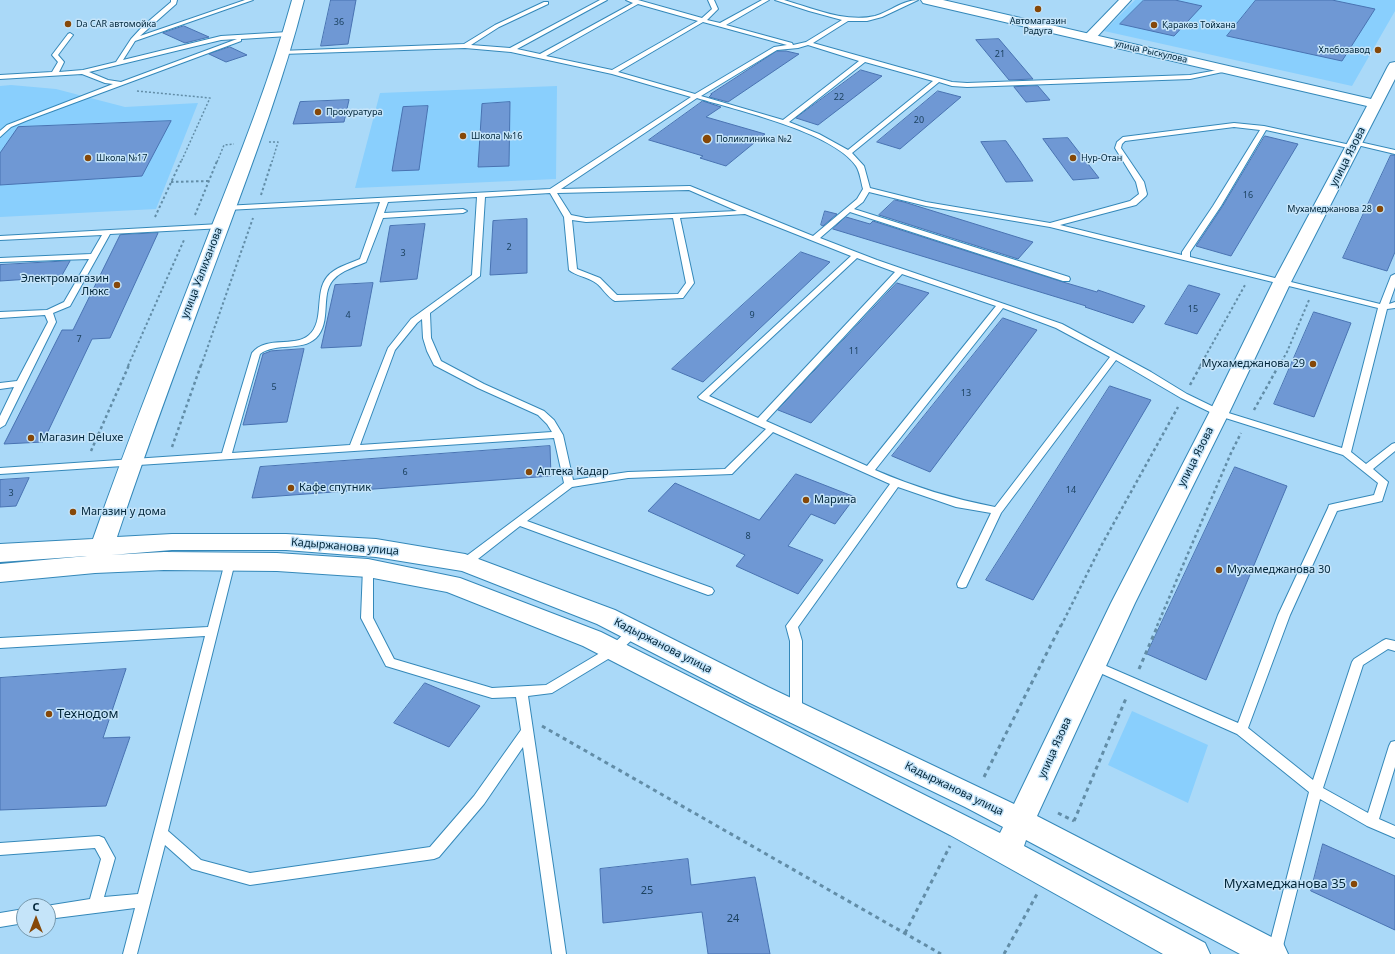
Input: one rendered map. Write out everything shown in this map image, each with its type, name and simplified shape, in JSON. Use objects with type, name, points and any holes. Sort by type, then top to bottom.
[{"type":"street","name":"улица Уалиханова","points":[[99,555],[131,462],[252,143],[298,0]]},
{"type":"street","name":"улица Рыскулова","points":[[928,0],[946,2],[1375,104]]},
{"type":"street","points":[[1090,37],[1125,0]]},
{"type":"street","name":"улица Язова","points":[[1006,852],[1021,823],[1093,665],[1282,282],[1395,66]]},
{"type":"street","name":"Кадыржанова улица","points":[[0,573],[172,542],[286,542],[376,548],[465,562],[606,617],[796,713],[975,798],[1273,954]]},
{"type":"street","name":"Кадыржанова улица","points":[[0,553],[99,555],[164,561],[277,562],[368,568],[451,584],[614,650],[946,819],[1194,954]]},
{"type":"lane","points":[[118,64],[133,40],[145,26],[174,3],[174,0]]},
{"type":"lane","points":[[133,40],[250,0]]},
{"type":"lane","points":[[511,50],[604,0]]},
{"type":"lane","points":[[630,0],[798,46]]},
{"type":"lane","points":[[612,72],[703,20],[715,9],[711,0]]},
{"type":"lane","points":[[721,25],[766,0]]},
{"type":"lane","points":[[778,0],[846,20],[868,19],[880,16],[916,0]]},
{"type":"lane","points":[[541,56],[638,2]]},
{"type":"lane","points":[[465,46],[497,26],[546,3]]},
{"type":"lane","points":[[552,191],[696,96],[758,58],[776,48],[798,46],[808,43],[846,20]]},
{"type":"lane","points":[[0,77],[83,72],[221,38],[288,34]]},
{"type":"lane","points":[[54,74],[61,62],[55,55],[70,35]]},
{"type":"lane","points":[[0,135],[9,126],[249,36]]},
{"type":"lane","points":[[808,43],[937,81],[967,86],[1190,77],[1230,70]]},
{"type":"lane","points":[[282,52],[465,46],[511,50],[612,72],[784,122],[817,135],[848,153],[860,166],[867,189],[860,200],[814,239]]},
{"type":"lane","points":[[784,122],[864,60]]},
{"type":"lane","points":[[83,72],[107,82],[120,84]]},
{"type":"lane","points":[[848,153],[937,81]]},
{"type":"lane","points":[[1050,225],[1133,203],[1143,194],[1140,182],[1118,148],[1119,143],[1123,139],[1234,125],[1264,128],[1395,152]]},
{"type":"lane","points":[[1186,257],[1186,252],[1217,206],[1264,128]]},
{"type":"lane","points":[[227,208],[481,196],[552,191],[690,188],[718,202],[856,255],[1059,326],[1148,374],[1184,396],[1219,412],[1346,453],[1383,482],[1378,498],[1333,508],[1284,615],[1241,730]]},
{"type":"lane","points":[[867,189],[926,204],[1050,225],[1186,257],[1383,307],[1395,305]]},
{"type":"lane","points":[[552,191],[568,217],[573,270],[589,274],[606,285],[615,298],[680,296],[690,283],[676,216]]},
{"type":"lane","points":[[352,449],[391,350],[414,321],[476,276],[481,196]]},
{"type":"lane","points":[[226,457],[256,353],[267,346],[311,338],[318,328],[327,284],[339,271],[363,260],[380,216],[384,201]]},
{"type":"lane","points":[[848,210],[1066,279]]},
{"type":"lane","points":[[380,216],[463,211]]},
{"type":"lane","points":[[568,217],[586,220],[746,212]]},
{"type":"lane","points":[[0,238],[220,226]]},
{"type":"lane","points":[[0,314],[48,312],[67,304],[108,232]]},
{"type":"lane","points":[[856,255],[703,397],[896,483],[956,503],[997,511]]},
{"type":"lane","points":[[0,260],[94,256]]},
{"type":"lane","points":[[760,422],[900,271]]},
{"type":"lane","points":[[1346,453],[1383,307],[1395,276]]},
{"type":"lane","points":[[869,471],[1002,305]]},
{"type":"lane","points":[[0,425],[52,322],[48,312]]},
{"type":"lane","points":[[426,312],[427,338],[431,351],[438,364],[481,386],[541,413],[551,422],[558,434],[569,484]]},
{"type":"lane","points":[[962,584],[997,511],[1114,357]]},
{"type":"lane","points":[[0,386],[20,384]]},
{"type":"lane","points":[[465,562],[569,484],[628,475],[728,472],[772,428]]},
{"type":"lane","points":[[0,471],[168,459],[352,449],[558,434]]},
{"type":"lane","points":[[1366,469],[1395,446]]},
{"type":"lane","points":[[796,713],[796,641],[792,626],[896,483]]},
{"type":"lane","points":[[519,522],[708,591]]},
{"type":"lane","points":[[130,954],[230,562]]},
{"type":"lane","points":[[368,568],[367,618],[390,662],[492,693],[548,690],[614,650],[634,631]]},
{"type":"lane","points":[[0,643],[212,631]]},
{"type":"lane","points":[[1273,954],[1316,790],[1358,662],[1386,644],[1395,646]]},
{"type":"lane","points":[[1093,665],[1241,730],[1316,790],[1372,822],[1395,832]]},
{"type":"lane","points":[[521,691],[559,954]]},
{"type":"lane","points":[[160,833],[197,865],[250,879],[434,853],[479,800],[527,732]]},
{"type":"lane","points":[[1372,822],[1395,746]]},
{"type":"lane","points":[[0,849],[100,842],[108,858],[94,904]]},
{"type":"lane","points":[[56,911],[94,904],[144,900]]},
{"type":"lane","points":[[0,920],[16,917]]},
{"type":"path","points":[[120,84],[137,91],[194,94],[210,98],[156,216],[148,217]]},
{"type":"path","points":[[85,465],[190,228],[224,145],[278,142],[257,207],[168,459]]},
{"type":"path","points":[[172,182],[209,181]]},
{"type":"path","points":[[984,777],[1100,548],[1250,274]]},
{"type":"path","points":[[1074,821],[1231,453],[1287,352],[1313,290]]},
{"type":"path","points":[[524,715],[941,954]]},
{"type":"shaded area","points":[[1135,0],[1395,0],[1395,11],[1352,86],[1104,31]]},
{"type":"shaded area","name":"Школа №17","points":[[11,85],[56,89],[125,107],[198,103],[156,209],[0,217],[0,86]]},
{"type":"shaded area","name":"Школа №16","points":[[557,86],[556,179],[355,188],[380,93]]},
{"type":"shaded area","points":[[1132,711],[1208,745],[1188,803],[1108,765]]},
{"type":"building","points":[[331,0],[356,0],[348,44],[321,46]]},
{"type":"building","points":[[1144,0],[1175,0],[1202,6],[1174,36],[1120,24]]},
{"type":"building","points":[[1256,0],[1332,0],[1375,9],[1342,61],[1227,36]]},
{"type":"building","points":[[184,26],[209,37],[185,43],[163,33]]},
{"type":"building","points":[[999,39],[1033,79],[1009,80],[976,40]]},
{"type":"building","points":[[230,47],[247,55],[226,62],[209,54]]},
{"type":"building","points":[[777,51],[786,51],[799,54],[728,102],[709,97],[711,94]]},
{"type":"building","points":[[861,70],[882,76],[818,125],[796,118]]},
{"type":"building","points":[[1038,86],[1050,100],[1026,102],[1014,87]]},
{"type":"building","points":[[938,91],[961,97],[900,149],[877,142]]},
{"type":"building","points":[[349,100],[344,122],[293,124],[300,102]]},
{"type":"building","points":[[703,101],[721,107],[706,117],[765,134],[726,166],[700,158],[703,156],[649,140]]},
{"type":"building","points":[[510,102],[509,166],[478,167],[482,104]]},
{"type":"building","points":[[428,106],[419,170],[392,171],[403,107]]},
{"type":"building","points":[[171,121],[142,176],[0,185],[0,153],[18,127]]},
{"type":"building","points":[[1265,136],[1298,144],[1231,256],[1196,246],[1222,207]]},
{"type":"building","points":[[1068,138],[1099,178],[1073,180],[1043,139]]},
{"type":"building","points":[[1006,141],[1033,181],[1006,182],[981,142]]},
{"type":"building","name":"Мухамеджанова 28","points":[[1391,155],[1395,155],[1395,252],[1387,271],[1343,258]]},
{"type":"building","points":[[895,200],[1033,242],[1018,259],[879,215]]},
{"type":"building","points":[[825,211],[837,214],[823,226],[821,225]]},
{"type":"building","points":[[846,217],[870,224],[873,221],[1063,282],[1097,292],[1098,290],[1145,306],[1133,323],[1085,307],[1086,306],[833,229]]},
{"type":"building","points":[[527,219],[527,273],[490,275],[493,221]]},
{"type":"building","points":[[425,224],[417,279],[380,282],[390,226]]},
{"type":"building","points":[[158,233],[110,338],[92,339],[43,442],[4,444],[62,330],[73,330],[120,235]]},
{"type":"building","points":[[801,252],[830,262],[703,382],[672,369]]},
{"type":"building","points":[[70,261],[61,277],[0,281],[0,265]]},
{"type":"building","points":[[373,283],[361,346],[321,348],[335,285]]},
{"type":"building","points":[[897,283],[929,293],[811,423],[778,410]]},
{"type":"building","points":[[1189,285],[1220,294],[1197,334],[1165,324]]},
{"type":"building","name":"Мухамеджанова 29","points":[[1314,312],[1351,323],[1314,417],[1274,404]]},
{"type":"building","points":[[1003,318],[1037,330],[930,472],[892,456]]},
{"type":"building","points":[[304,349],[287,422],[243,425],[263,354],[271,351]]},
{"type":"building","points":[[1110,386],[1151,400],[1033,600],[986,580]]},
{"type":"building","points":[[550,446],[551,476],[252,498],[260,467]]},
{"type":"building","name":"Мухамеджанова 30","points":[[1235,467],[1287,486],[1206,680],[1147,654]]},
{"type":"building","points":[[796,474],[855,497],[835,524],[811,514],[788,546],[823,560],[798,594],[736,566],[745,555],[648,511],[675,483],[759,520]]},
{"type":"building","points":[[29,478],[16,506],[0,507],[0,480]]},
{"type":"building","points":[[126,669],[103,738],[130,737],[106,806],[0,810],[0,678]]},
{"type":"building","points":[[425,683],[480,706],[449,747],[394,723]]},
{"type":"building","name":"Мухамеджанова 35","points":[[1323,844],[1395,876],[1395,930],[1311,891]]},
{"type":"building","points":[[688,859],[691,885],[755,877],[770,954],[708,954],[702,912],[603,923],[600,869]]},
{"type":"place","name":"Автомагазин Радуга","points":[[1038,9]]},
{"type":"place","name":"Da CAR автомойка","points":[[68,24]]},
{"type":"place","name":"Қаракөз Тойхана","points":[[1154,25]]},
{"type":"place","name":"Хлебозавод","points":[[1378,50]]},
{"type":"place","name":"Прокуратура","points":[[318,112]]},
{"type":"place","name":"Школа №16","points":[[463,136]]},
{"type":"place","name":"Поликлиника №2","points":[[707,139]]},
{"type":"place","name":"Школа №17","points":[[88,158]]},
{"type":"place","name":"Нур-Отан","points":[[1073,158]]},
{"type":"place","name":"Мухамеджанова 28","points":[[1380,209]]},
{"type":"place","name":"Электромагазин Люкс","points":[[117,285]]},
{"type":"place","name":"Мухамеджанова 29","points":[[1313,364]]},
{"type":"place","name":"Магазин Deluxe","points":[[31,438]]},
{"type":"place","name":"Аптека Кадар","points":[[529,472]]},
{"type":"place","name":"Кафе спутник","points":[[291,488]]},
{"type":"place","name":"Марина","points":[[806,500]]},
{"type":"place","name":"Магазин у дома","points":[[73,512]]},
{"type":"place","name":"Мухамеджанова 30","points":[[1219,570]]},
{"type":"place","name":"Технодом","points":[[49,714]]},
{"type":"place","name":"Мухамеджанова 35","points":[[1354,884]]}]
